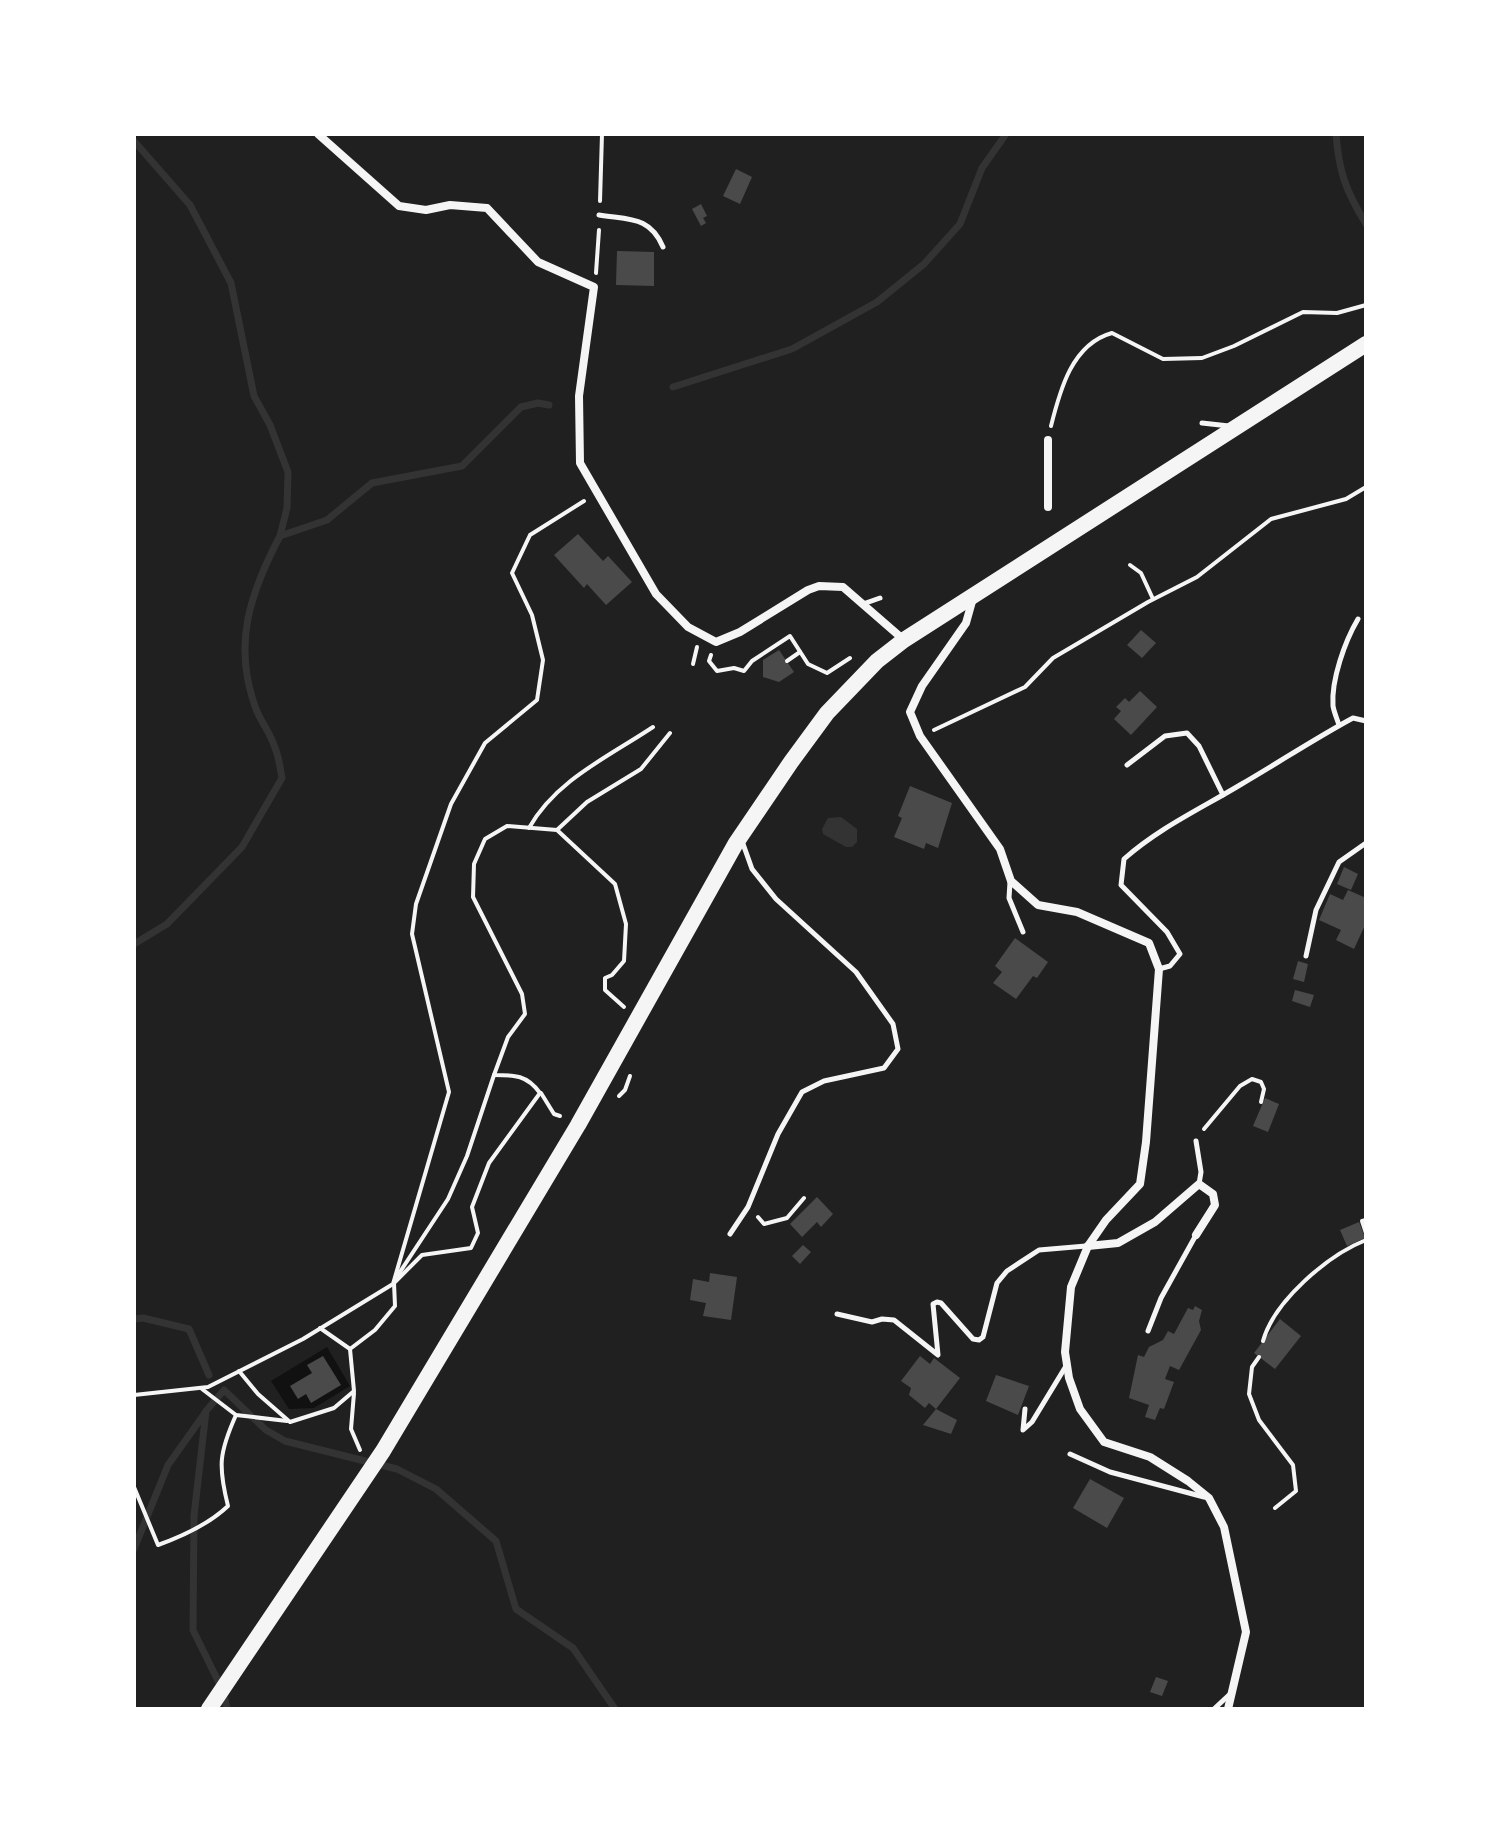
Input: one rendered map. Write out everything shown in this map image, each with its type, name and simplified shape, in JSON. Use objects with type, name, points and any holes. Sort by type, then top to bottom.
[{"type":"main road","points":[[209,1709],[383,1451],[578,1125],[738,840],[827,713],[877,661],[904,640],[1366,344]]},
{"type":"street","points":[[318,134],[399,206],[426,210],[450,205],[487,208],[538,262],[594,287],[579,396],[580,463],[656,594],[688,627],[716,642],[740,632],[808,590],[819,586],[843,587],[904,640]]},
{"type":"street","points":[[1048,440],[1048,507]]},
{"type":"street","points":[[974,594],[966,623],[922,686],[910,712],[920,736],[1000,849],[1011,881],[1038,905],[1077,912],[1149,943],[1159,969],[1140,1184],[1106,1220],[1088,1246],[1071,1287],[1065,1352],[1080,1409],[1104,1442],[1150,1457],[1209,1498],[1224,1527],[1246,1632],[1228,1709]]},
{"type":"street","points":[[1088,1246],[1118,1243],[1155,1222],[1199,1184],[1213,1194],[1215,1205],[1196,1235]]},
{"type":"lane","points":[[599,215],[645,222],[657,234],[663,247]]},
{"type":"lane","points":[[1202,423],[1238,427]]},
{"type":"lane","points":[[863,604],[880,598]]},
{"type":"lane","points":[[1339,725],[1333,707],[1339,668],[1349,635],[1358,619]]},
{"type":"lane","points":[[1159,969],[1170,966],[1180,954],[1167,932],[1121,885],[1124,859],[1150,836],[1339,725],[1353,718],[1366,721]]},
{"type":"lane","points":[[1127,765],[1165,736],[1187,733],[1199,746],[1223,795]]},
{"type":"lane","points":[[730,1234],[748,1207],[778,1134],[802,1092],[824,1081],[884,1068],[898,1049],[893,1024],[856,972],[776,899],[752,869],[738,840]]},
{"type":"lane","points":[[1306,956],[1316,910],[1339,862],[1366,843]]},
{"type":"lane","points":[[1011,881],[1009,898],[1023,932]]},
{"type":"lane","points":[[1196,1141],[1201,1172],[1199,1184]]},
{"type":"lane","points":[[1148,1331],[1161,1298],[1196,1235]]},
{"type":"lane","points":[[837,1314],[872,1322],[894,1320],[938,1355],[933,1304],[941,1303],[973,1339],[979,1340],[983,1337],[997,1283],[1007,1271],[1039,1250],[1088,1246]]},
{"type":"lane","points":[[1025,1409],[1023,1430],[1032,1422],[1067,1365]]},
{"type":"lane","points":[[1070,1454],[1110,1472],[1209,1498]]},
{"type":"lane","points":[[1214,1709],[1233,1692]]},
{"type":"path","points":[[1048,440],[1075,359],[1105,335],[1112,333],[1163,359],[1202,358],[1303,312],[1337,313],[1366,305]]},
{"type":"path","points":[[920,736],[1025,687],[1053,658],[1197,577],[1271,519],[1346,499],[1366,487]]},
{"type":"path","points":[[350,1349],[375,1330],[395,1306],[393,1284],[449,1092],[412,934],[416,904],[451,804],[485,743],[537,700],[543,660],[532,615],[512,573],[530,535],[598,493]]},
{"type":"path","points":[[1130,565],[1141,573],[1153,599]]},
{"type":"path","points":[[709,661],[717,671],[734,668],[744,671],[752,661],[790,636],[808,664],[827,673],[857,653]]},
{"type":"path","points":[[787,661],[800,652]]},
{"type":"path","points":[[529,828],[539,810],[555,792],[653,727]]},
{"type":"path","points":[[557,830],[587,802],[641,769],[670,733]]},
{"type":"path","points":[[393,1284],[448,1199],[467,1156],[508,1037],[525,1014],[522,994],[473,897],[474,864],[485,839],[507,826],[557,830],[615,884],[626,924],[624,961],[612,975],[605,978],[605,990],[627,1009]]},
{"type":"path","points":[[616,1099],[625,1090],[633,1069]]},
{"type":"path","points":[[494,1075],[522,1076],[540,1093],[554,1114],[566,1117]]},
{"type":"path","points":[[1196,1141],[1240,1086],[1252,1079],[1261,1082],[1264,1089],[1261,1102]]},
{"type":"path","points":[[134,1395],[201,1388],[320,1328],[393,1284],[422,1255],[471,1248],[478,1233],[472,1207],[489,1163],[540,1093]]},
{"type":"path","points":[[748,1207],[764,1224],[787,1218],[804,1198]]},
{"type":"path","points":[[1366,1220],[1362,1221],[1366,1233]]},
{"type":"path","points":[[1263,1341],[1267,1326],[1293,1291],[1343,1252],[1366,1240]]},
{"type":"path","points":[[320,1328],[350,1349],[354,1391],[351,1429],[365,1461]]},
{"type":"path","points":[[1259,1357],[1252,1367],[1249,1394],[1259,1420],[1293,1465],[1296,1491],[1275,1508]]},
{"type":"path","points":[[239,1371],[258,1394],[290,1422]]},
{"type":"path","points":[[201,1388],[236,1415],[290,1422],[334,1408],[354,1391]]},
{"type":"path","points":[[134,1487],[158,1545],[215,1518],[228,1506],[220,1475],[222,1449],[236,1415]]},
{"type":"shaded area","points":[[134,134],[1366,134],[1366,1709],[134,1709]],"holes":[[[327,1347],[350,1386],[314,1408],[289,1409],[271,1381]]]},
{"type":"shaded area","points":[[841,817],[857,829],[857,842],[852,847],[846,847],[823,834],[822,829],[828,818]]},
{"type":"building","points":[[736,169],[752,177],[740,204],[723,196]]},
{"type":"building","points":[[701,204],[707,216],[703,218],[706,223],[701,226],[692,209]]},
{"type":"building","points":[[617,251],[654,252],[654,286],[616,285]]},
{"type":"building","points":[[578,534],[603,561],[608,556],[632,582],[606,605],[587,584],[584,588],[554,555]]},
{"type":"building","points":[[1141,630],[1156,643],[1142,658],[1127,645]]},
{"type":"building","points":[[779,650],[794,672],[779,682],[763,677],[763,660]]},
{"type":"building","points":[[1140,691],[1157,707],[1131,735],[1114,719],[1121,711],[1116,707],[1125,698],[1129,702]]},
{"type":"building","points":[[910,786],[952,803],[938,848],[926,843],[924,849],[894,837],[902,818],[898,816]]},
{"type":"building","points":[[1344,867],[1358,874],[1351,890],[1337,884]]},
{"type":"building","points":[[1348,890],[1366,898],[1366,923],[1354,949],[1336,940],[1341,930],[1319,920],[1330,894],[1343,900]]},
{"type":"building","points":[[1015,938],[1048,962],[1016,999],[993,983],[1002,972],[995,966]]},
{"type":"building","points":[[1298,961],[1308,964],[1304,982],[1293,979]]},
{"type":"building","points":[[1295,990],[1314,995],[1310,1007],[1292,1001]]},
{"type":"building","points":[[1265,1098],[1279,1104],[1268,1132],[1253,1126]]},
{"type":"building","points":[[817,1197],[833,1214],[821,1227],[817,1222],[802,1237],[790,1224]]},
{"type":"building","points":[[1359,1222],[1365,1238],[1347,1246],[1340,1230]]},
{"type":"building","points":[[803,1245],[811,1252],[800,1264],[792,1256]]},
{"type":"building","points":[[710,1273],[737,1277],[731,1320],[703,1316],[706,1303],[690,1300],[693,1279],[709,1282]]},
{"type":"building","points":[[1195,1306],[1202,1310],[1199,1321],[1201,1330],[1179,1370],[1170,1366],[1165,1379],[1174,1382],[1164,1409],[1160,1408],[1155,1420],[1145,1417],[1149,1405],[1129,1398],[1138,1355],[1144,1357],[1149,1347],[1163,1340],[1168,1331],[1174,1334],[1188,1308],[1193,1310]]},
{"type":"building","points":[[1280,1319],[1301,1336],[1275,1369],[1254,1353]]},
{"type":"building","points":[[323,1356],[341,1385],[311,1403],[306,1394],[298,1399],[290,1386],[312,1373],[307,1365]]},
{"type":"building","points":[[920,1356],[930,1364],[934,1358],[960,1378],[936,1409],[929,1403],[925,1408],[909,1395],[911,1388],[901,1381]]},
{"type":"building","points":[[996,1375],[1029,1386],[1018,1415],[986,1401]]},
{"type":"building","points":[[936,1409],[957,1420],[951,1434],[923,1425]]},
{"type":"building","points":[[1090,1479],[1124,1498],[1107,1528],[1073,1508]]},
{"type":"building","points":[[1156,1677],[1168,1681],[1162,1696],[1150,1692]]},
{"type":"waterway","points":[[673,387],[792,349],[877,302],[924,264],[960,224],[982,168],[1006,134]]},
{"type":"waterway","points":[[1336,134],[1345,181],[1366,224]]},
{"type":"waterway","points":[[134,141],[190,205],[231,283],[254,396],[270,425],[288,472],[287,508],[280,536]]},
{"type":"waterway","points":[[134,944],[167,924],[242,847],[282,778],[276,751],[256,709],[245,663],[245,641],[253,599],[280,536],[327,520],[372,483],[462,466],[521,407],[538,403],[549,405]]},
{"type":"waterway","points":[[134,1319],[143,1318],[189,1329],[209,1375]]},
{"type":"waterway","points":[[227,1709],[223,1691],[193,1630],[194,1516],[206,1411],[224,1390],[266,1430],[285,1441],[397,1469],[436,1489],[496,1541],[516,1609],[573,1648],[615,1709]]},
{"type":"waterway","points":[[134,1549],[168,1465],[205,1413]]}]
